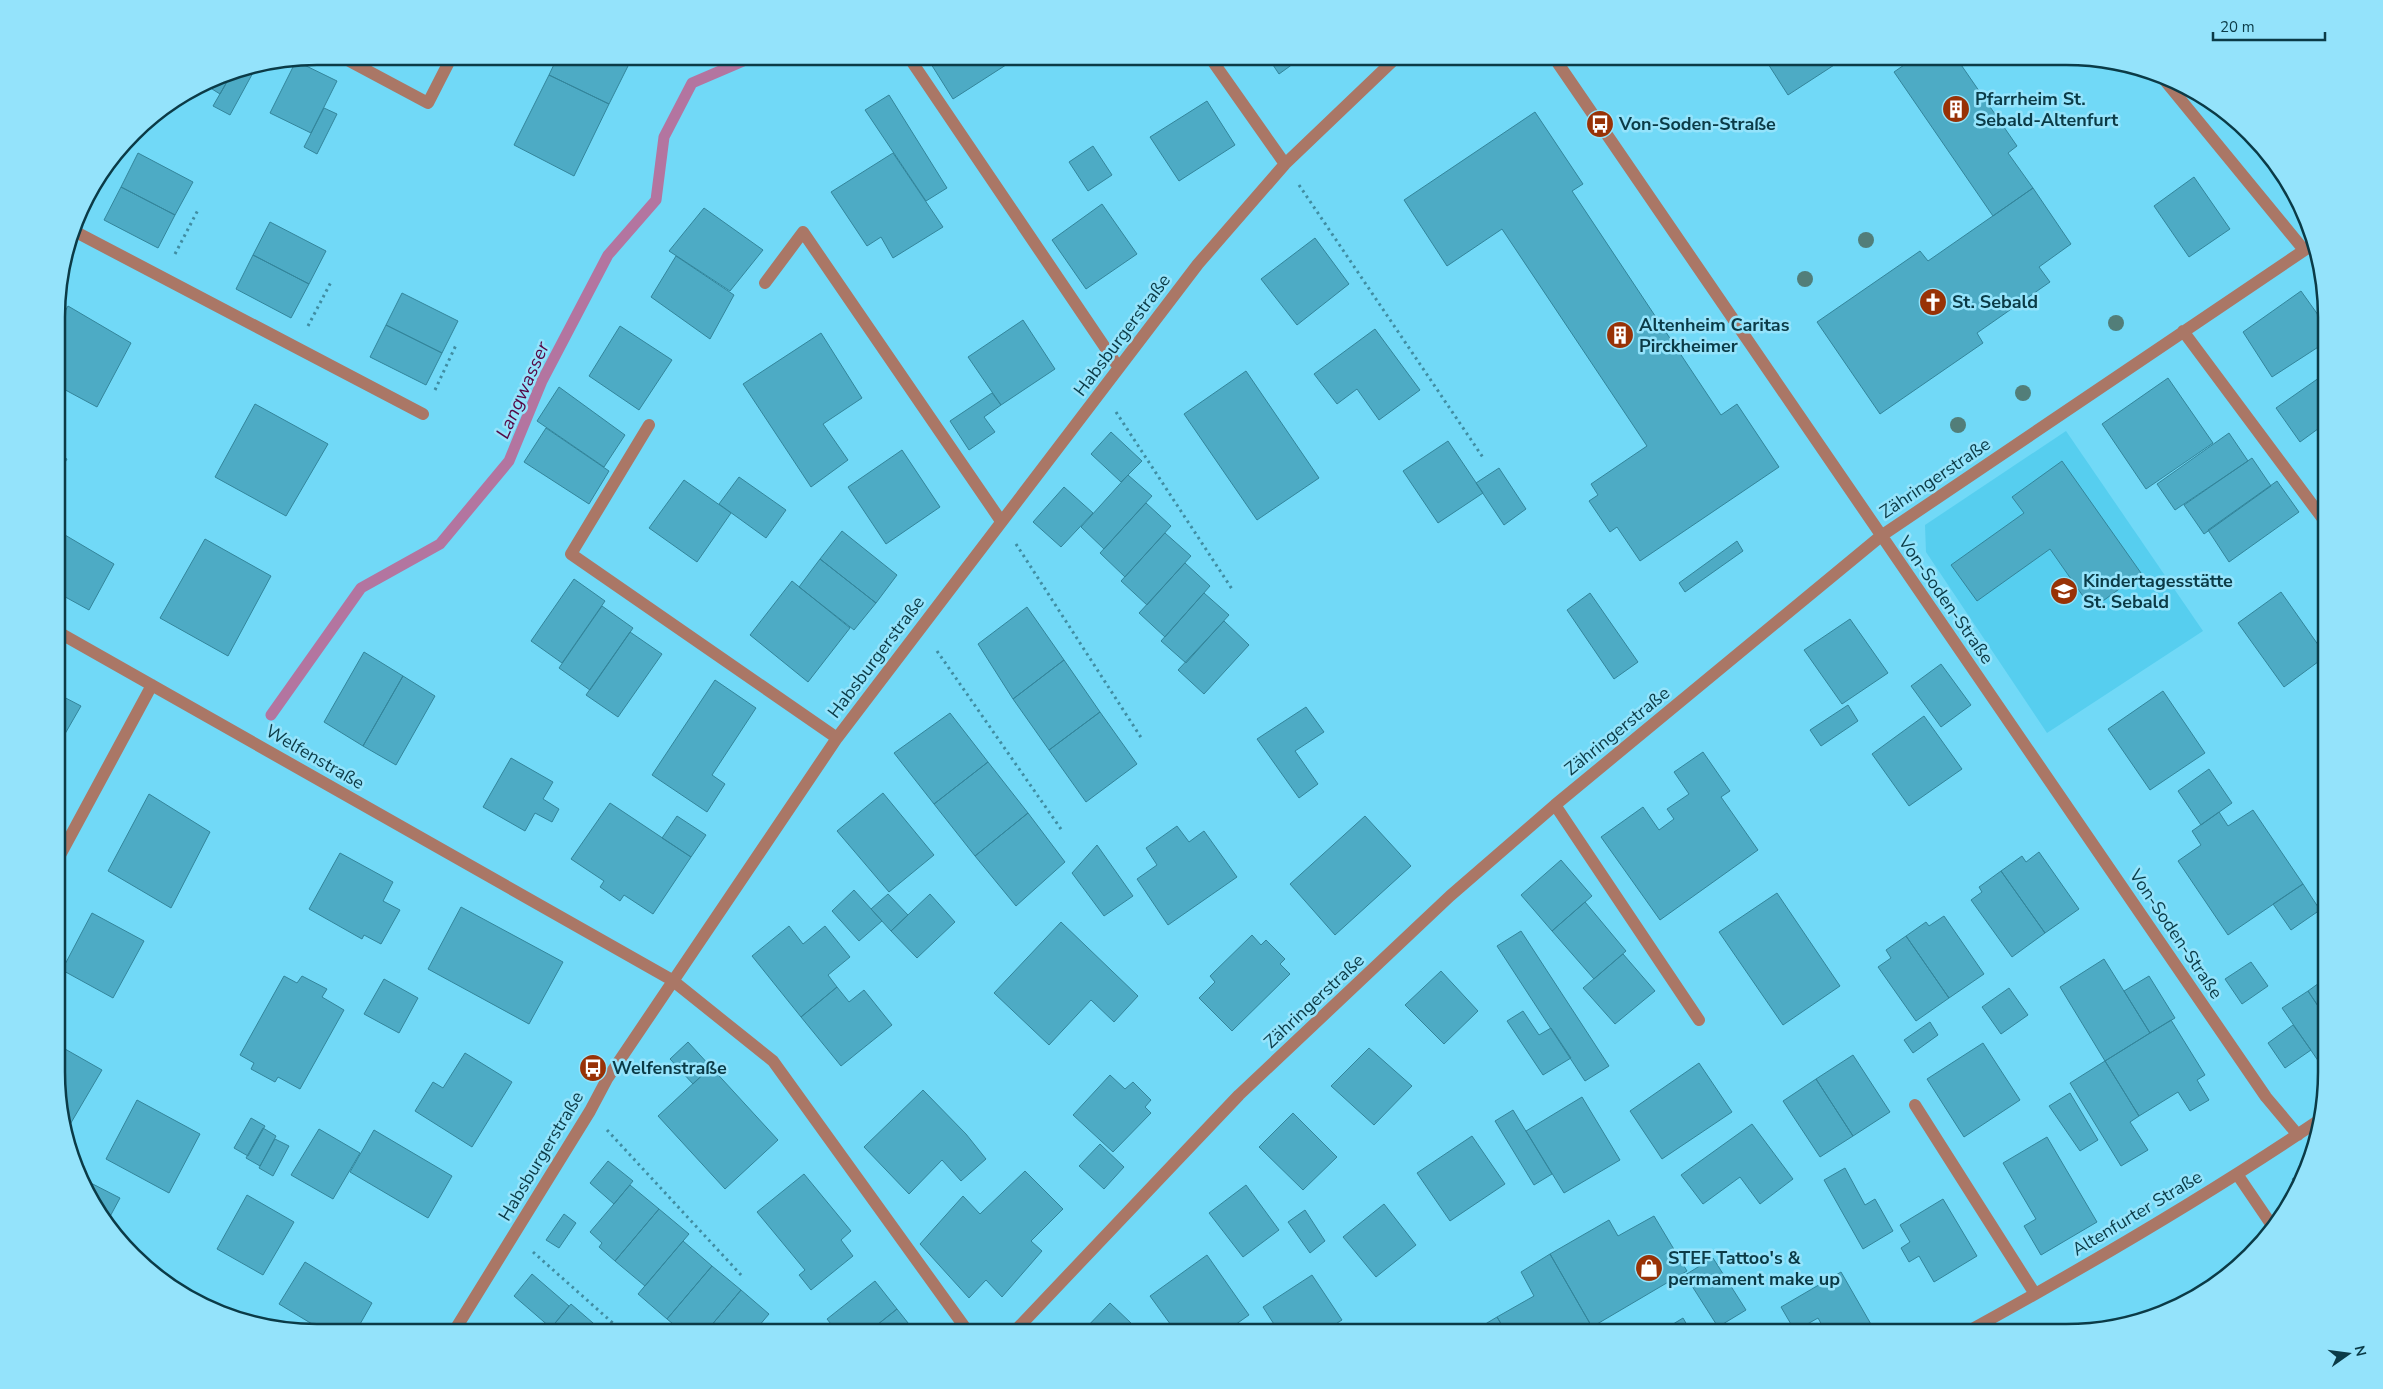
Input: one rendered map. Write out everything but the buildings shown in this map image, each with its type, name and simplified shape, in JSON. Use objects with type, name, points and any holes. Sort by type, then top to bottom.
[{"type":"street","points":[[357,65],[428,103],[447,65]]},
{"type":"street","points":[[914,65],[1119,368]]},
{"type":"street","points":[[1215,65],[1284,164]]},
{"type":"street","name":"Habsburgerstraße","points":[[459,1324],[590,1111],[607,1079],[836,738],[1198,264],[1284,164],[1388,65]]},
{"type":"street","name":"Von-Soden-Straße","points":[[1559,65],[2266,1097],[2298,1135]]},
{"type":"street","points":[[2172,88],[2307,243]]},
{"type":"street","points":[[765,283],[804,232],[1001,521]]},
{"type":"street","points":[[79,234],[423,414]]},
{"type":"street","name":"Zähringerstraße","points":[[1021,1324],[1239,1095],[1443,903],[1555,805],[1881,536],[2183,330],[2308,248]]},
{"type":"street","points":[[2183,330],[2318,512]]},
{"type":"street","points":[[650,425],[571,554],[836,738]]},
{"type":"street","name":"Welfenstraße","points":[[65,636],[672,980],[773,1061],[961,1324]]},
{"type":"street","points":[[65,846],[152,684]]},
{"type":"street","points":[[1555,805],[1699,1020]]},
{"type":"street","points":[[1915,1105],[2036,1294]]},
{"type":"street","name":"Altenfurter Straße","points":[[1982,1324],[2036,1294],[2237,1174],[2312,1125]]},
{"type":"street","points":[[2237,1174],[2269,1221]]},
{"type":"path","points":[[1284,164],[1484,459]]},
{"type":"path","points":[[163,278],[199,208]]},
{"type":"path","points":[[297,348],[331,282]]},
{"type":"path","points":[[423,414],[456,346]]},
{"type":"path","points":[[1102,391],[1232,589]]},
{"type":"path","points":[[1001,521],[1142,739]]},
{"type":"path","points":[[921,628],[1063,832]]},
{"type":"path","points":[[590,1111],[742,1276]]},
{"type":"path","points":[[513,1235],[614,1324]]},
{"type":"shaded area","name":"Kindertagesstätte St. Sebald","points":[[2066,431],[2203,631],[2047,733],[1926,552],[1925,525]]},
{"type":"waterway","name":"Langwasser","points":[[271,715],[361,588],[440,544],[509,461],[542,381],[608,255],[656,200],[664,137],[692,83],[734,65]]},
{"type":"place","name":"Pfarrheim St. Sebald-Altenfurt","points":[[1956,109]]},
{"type":"place","name":"Von-Soden-Straße","points":[[1600,124]]},
{"type":"place","name":"St. Sebald","points":[[1933,302]]},
{"type":"place","name":"Altenheim Caritas Pirckheimer","points":[[1620,335]]},
{"type":"place","name":"Kindertagesstätte St. Sebald","points":[[2064,591]]},
{"type":"place","name":"Welfenstraße","points":[[593,1068]]},
{"type":"place","name":"STEF Tattoo's & permament make up","points":[[1649,1268]]}]
